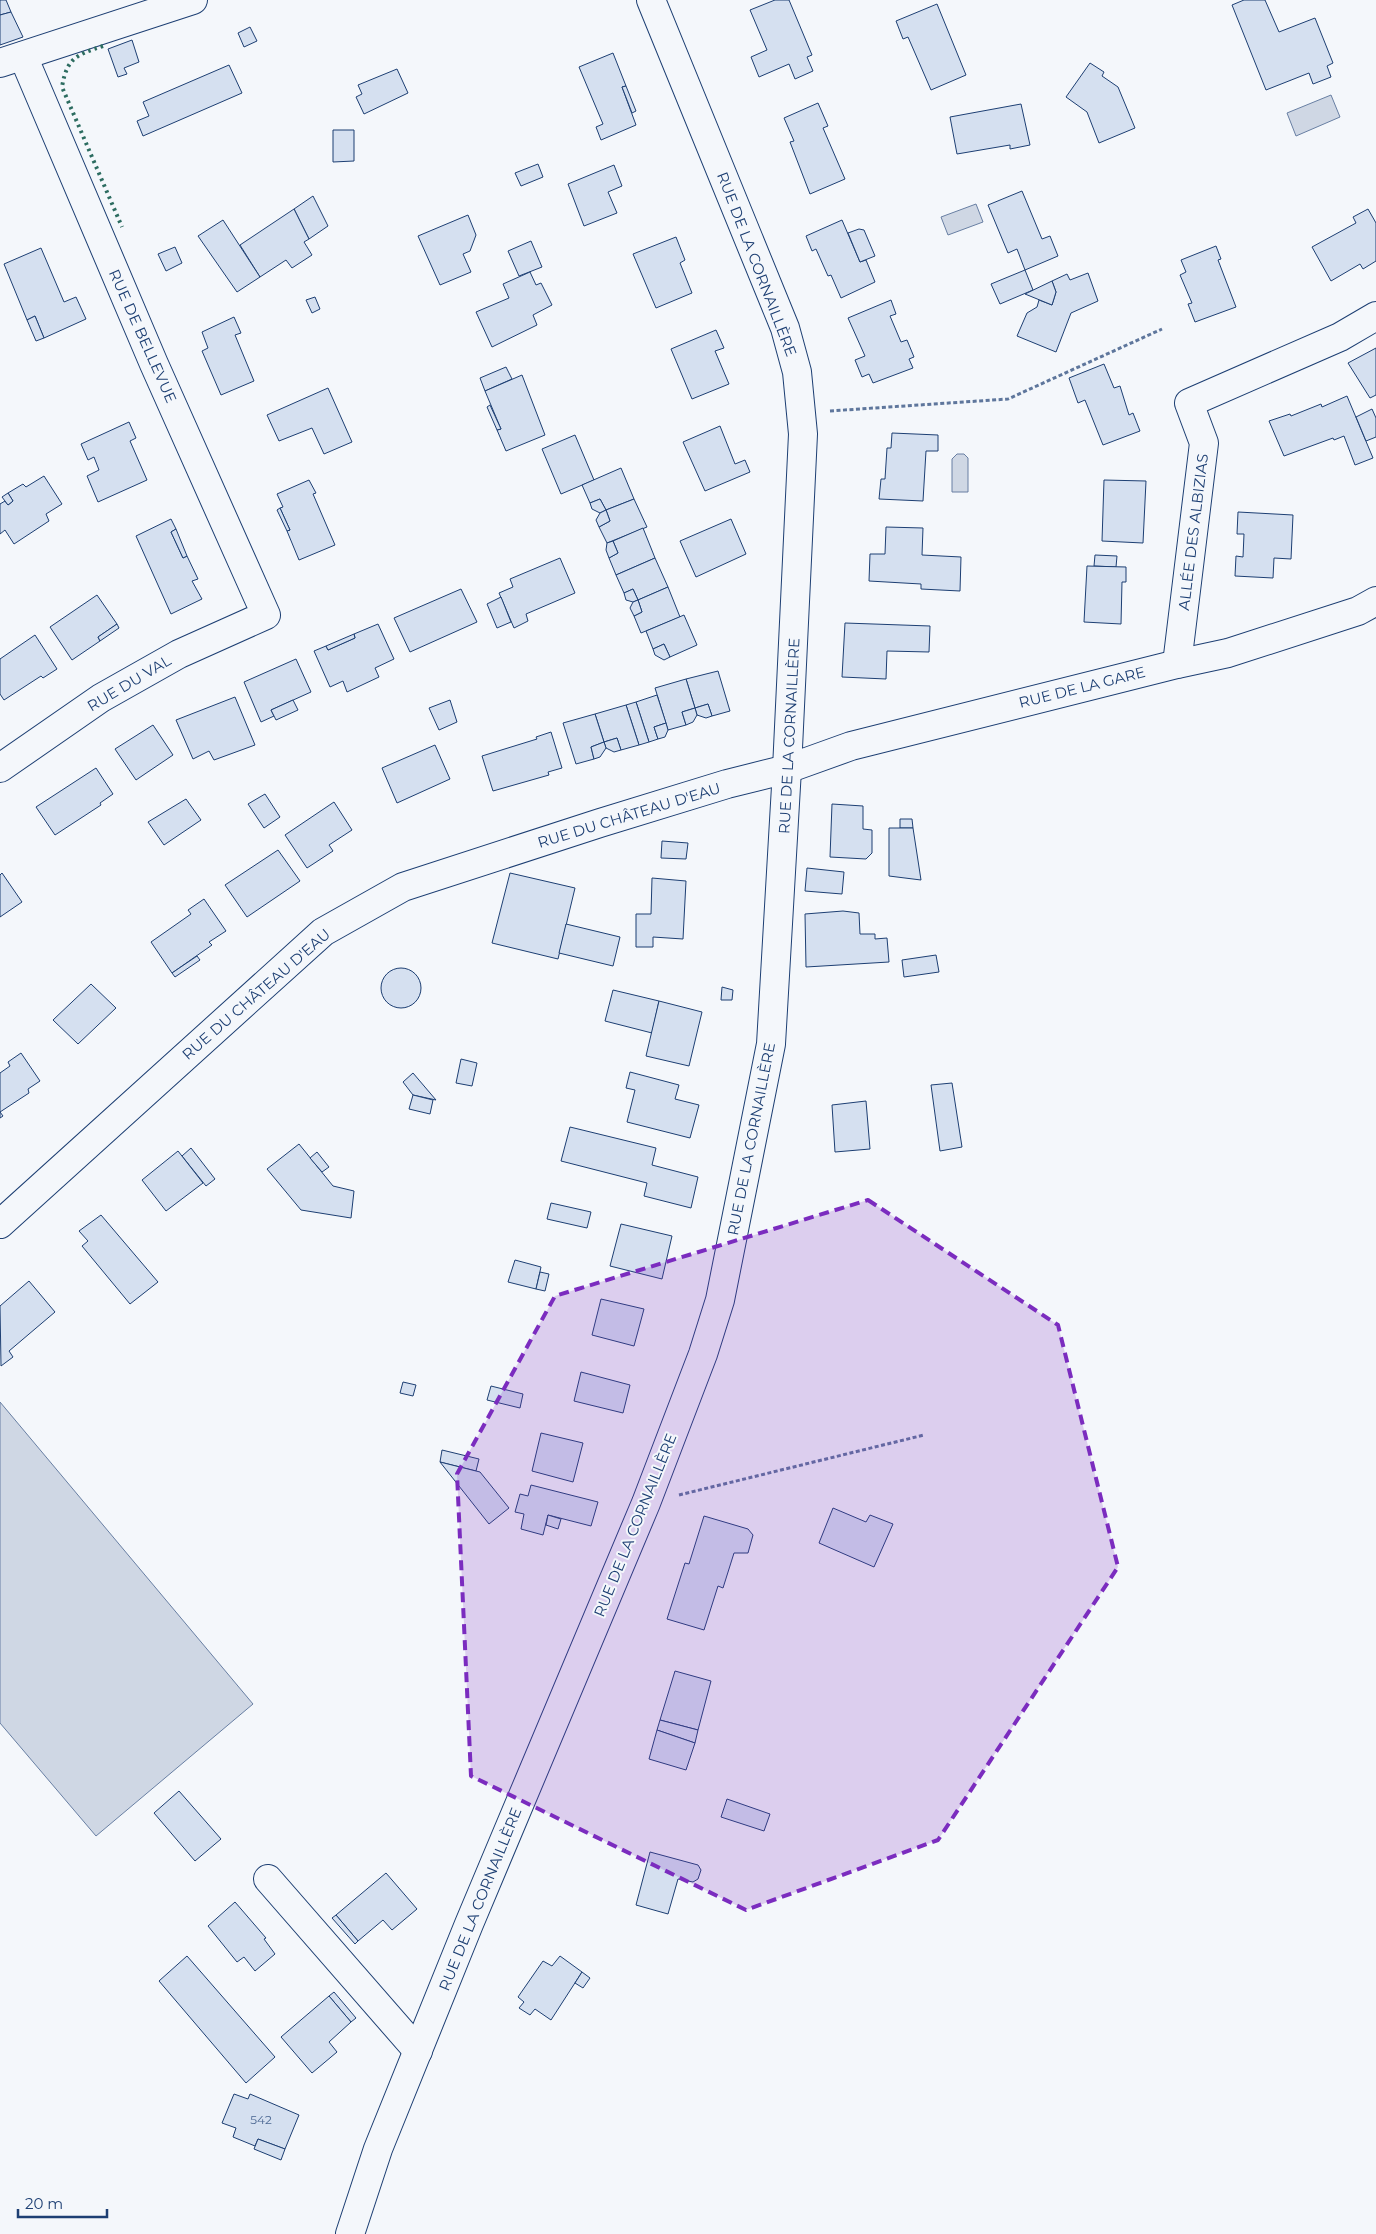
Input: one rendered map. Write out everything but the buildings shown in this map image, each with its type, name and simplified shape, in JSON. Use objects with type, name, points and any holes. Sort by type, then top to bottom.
[{"type":"street","points":[[12,60],[193,0]]},
{"type":"street","name":"RUE DE LA CORNAILLÈRE","points":[[350,2234],[378,2149],[533,1769],[646,1503],[703,1354],[720,1300],[770,1044],[787,769],[802,413],[798,372],[785,328],[651,0]]},
{"type":"street","name":"RUE DE BELLEVUE","points":[[12,60],[143,337],[266,615]]},
{"type":"street","name":"ALLÉE DES ALBIZIAS","points":[[1177,664],[1204,443],[1189,403],[1340,337],[1376,316]]},
{"type":"street","name":"RUE DE LA GARE","points":[[787,769],[851,746],[1177,664],[1228,653],[1358,611],[1376,601]]},
{"type":"street","name":"RUE DU VAL","points":[[0,768],[118,688],[179,654],[266,615]]},
{"type":"street","name":"RUE DU CHÂTEAU D'EAU","points":[[0,1224],[323,932],[403,887],[726,784],[787,769]]},
{"type":"street","points":[[268,1879],[418,2051]]},
{"type":"path","points":[[802,413],[1008,399],[1162,330]]},
{"type":"path","points":[[646,1503],[924,1435]]},
{"type":"highlighted area","points":[[868,1200],[1058,1325],[1118,1567],[938,1840],[746,1910],[471,1776],[457,1474],[555,1296]]},
{"type":"shaded area","points":[[1331,95],[1340,117],[1296,136],[1287,113]]},
{"type":"shaded area","points":[[976,204],[983,222],[948,235],[941,217]]},
{"type":"shaded area","points":[[957,454],[964,454],[968,458],[968,492],[952,492],[952,459]]},
{"type":"shaded area","points":[[0,1402],[253,1704],[96,1836],[0,1723]]},
{"type":"hedge","points":[[103,46],[80,55],[70,63],[62,87],[122,227]]}]
